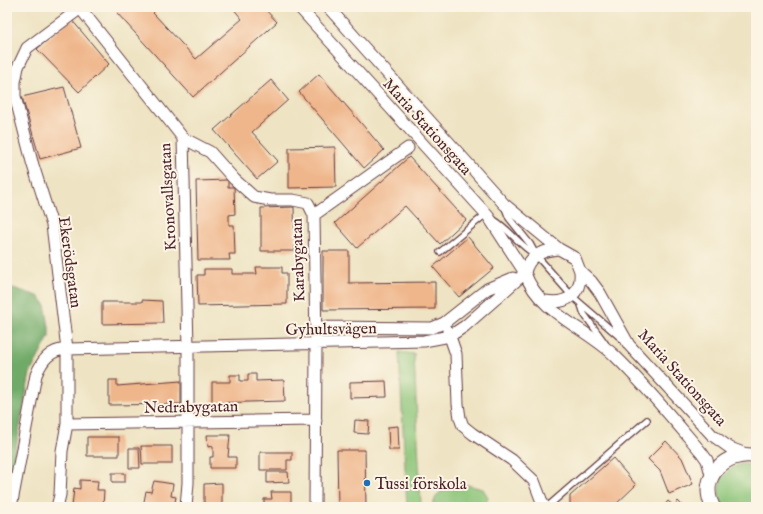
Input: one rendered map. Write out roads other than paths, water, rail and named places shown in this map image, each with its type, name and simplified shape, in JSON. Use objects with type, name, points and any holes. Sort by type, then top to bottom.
[{"type":"street","name":"Maria Stationsgata","points":[[299,7],[487,215],[525,273],[532,288],[563,318],[614,355],[668,412],[707,460],[712,478]]},
{"type":"street","name":"Maria Stationsgata","points":[[328,7],[504,204],[560,249],[575,258],[580,271],[591,281],[600,293],[629,345],[712,435],[730,448],[751,455]]},
{"type":"street","name":"Kronovallsgatan","points":[[81,8],[183,138],[188,348],[186,507]]},
{"type":"street","name":"Ekerödsgatan","points":[[57,507],[60,495],[62,451],[67,424],[67,349],[52,225],[32,162],[16,103],[15,82],[22,57],[27,48],[81,8]]},
{"type":"street","name":"Karabygatan","points":[[183,138],[210,152],[234,179],[254,197],[270,200],[292,200],[308,203],[314,215],[316,327],[315,507]]},
{"type":"street","points":[[314,215],[408,148]]},
{"type":"street","points":[[525,273],[530,260],[536,255],[546,251],[560,249]]},
{"type":"street","points":[[545,301],[556,303],[572,296],[578,290],[581,280],[580,271]]},
{"type":"street","name":"Gyhultsvägen","points":[[11,507],[39,368],[45,358],[52,352],[67,349],[188,348],[424,342],[450,336],[465,326],[525,273]]},
{"type":"street","name":"Gyhultsvägen","points":[[316,327],[408,329],[432,328],[444,323],[487,289],[525,273]]},
{"type":"street","points":[[444,323],[456,354],[458,404],[463,426],[512,460],[534,481],[545,507]]},
{"type":"street","name":"Nedrabygatan","points":[[67,424],[316,420]]},
{"type":"street","points":[[709,503],[712,478],[717,468],[725,461],[735,456],[751,455]]},
{"type":"lane","points":[[504,204],[509,218],[530,244],[536,255],[572,296],[580,305],[629,345]]},
{"type":"lane","points":[[440,252],[487,215],[504,226],[526,250],[536,255]]},
{"type":"lane","points":[[580,305],[584,314],[614,355]]},
{"type":"lane","points":[[545,507],[647,420]]},
{"type":"place","name":"Tussi förskola","points":[[367,483]]}]
